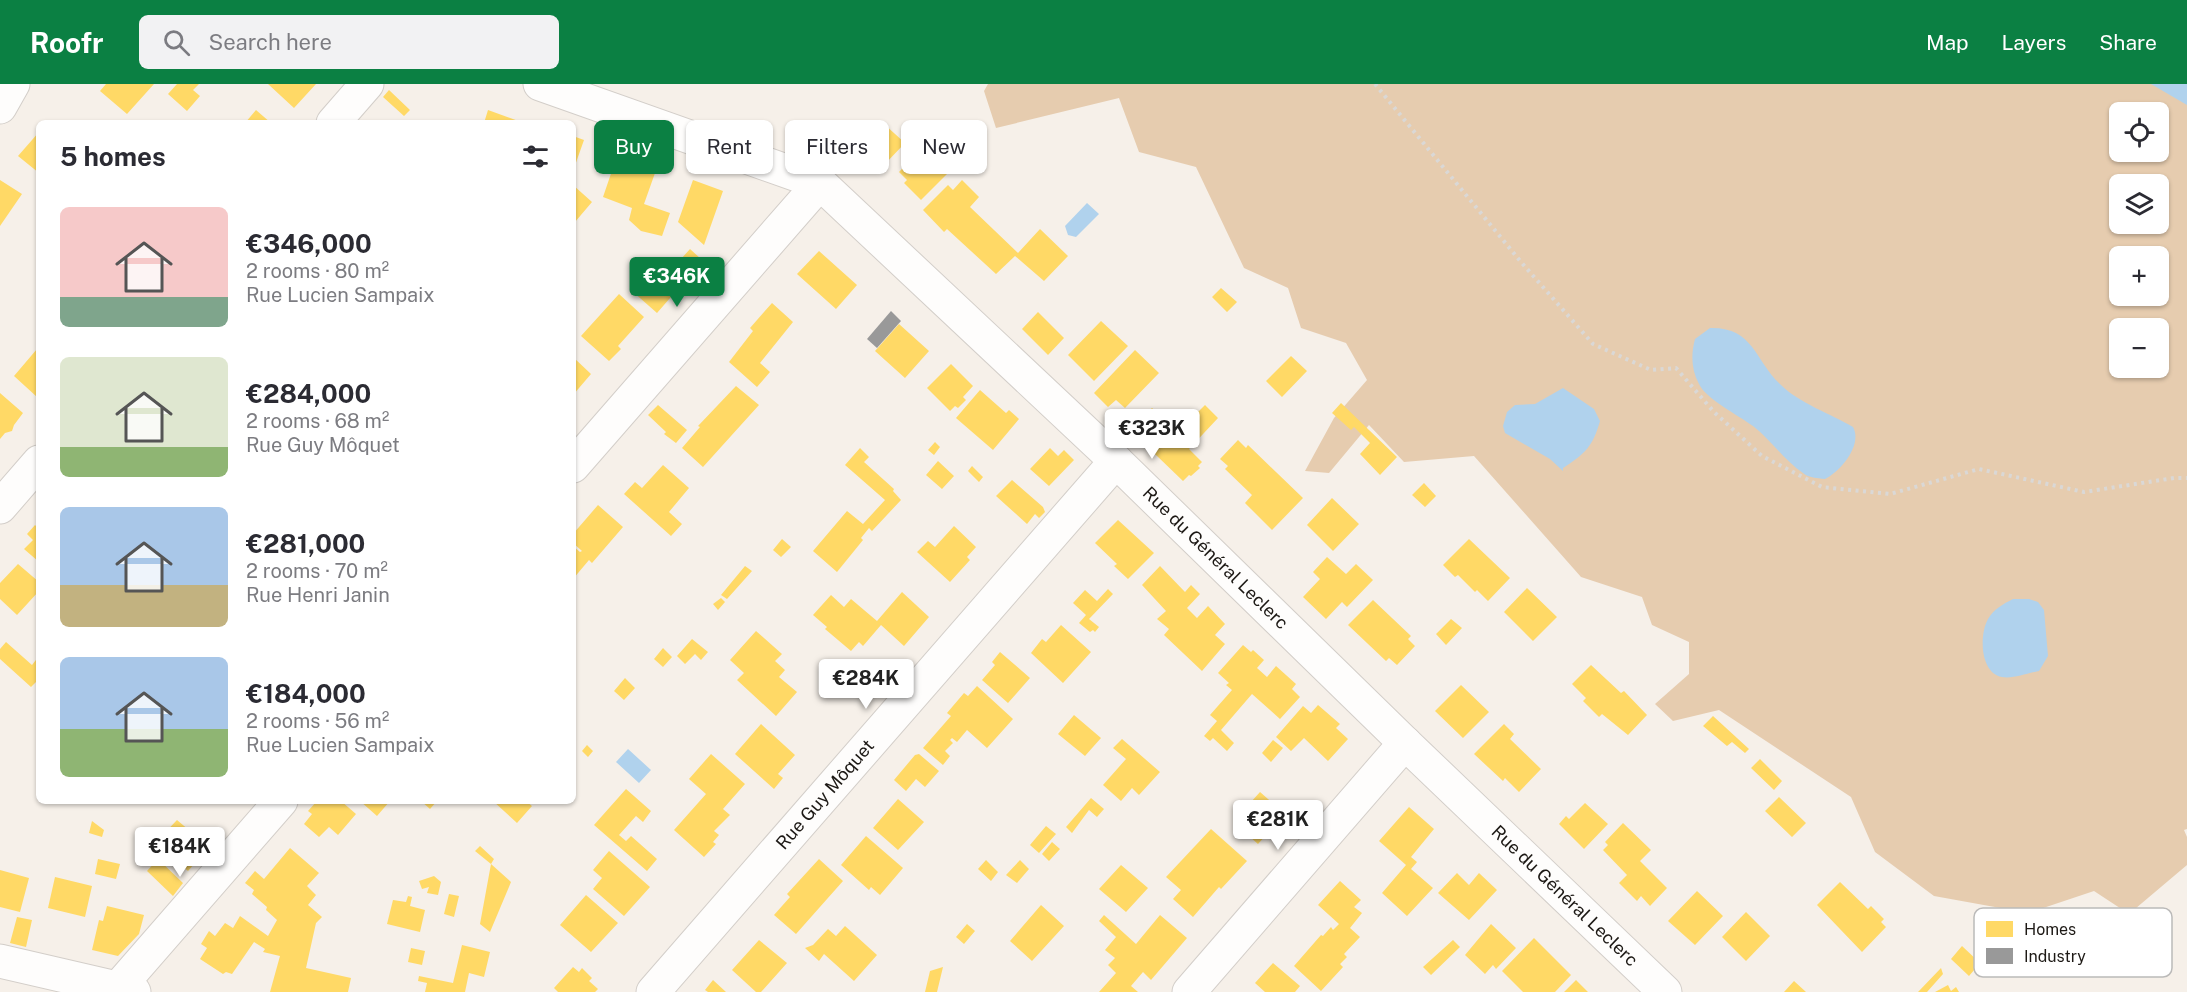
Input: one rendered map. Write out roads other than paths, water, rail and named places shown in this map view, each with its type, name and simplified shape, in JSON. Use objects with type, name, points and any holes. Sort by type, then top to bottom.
[{"type":"street","points":[[0,107],[13,84]]},
{"type":"street","points":[[336,120],[367,84]]},
{"type":"street","name":"Rue du Général Leclerc","points":[[540,84],[820,183],[1116,461],[1665,992]]},
{"type":"street","points":[[576,463],[820,183]]},
{"type":"street","name":"Rue Guy Môquet","points":[[653,992],[1116,461]]},
{"type":"street","points":[[0,507],[36,465]]},
{"type":"street","points":[[1189,992],[1405,743]]},
{"type":"street","points":[[0,962],[126,990],[279,804]]},
{"type":"water","points":[[2151,84],[2187,84],[2187,105]]},
{"type":"water","points":[[1087,203],[1099,214],[1076,237],[1068,235],[1065,226]]},
{"type":"water","points":[[1710,328],[1725,329],[1745,339],[1772,375],[1788,391],[1853,427],[1855,442],[1848,457],[1837,470],[1825,479],[1805,475],[1753,426],[1715,401],[1703,390],[1694,373],[1693,350],[1695,339]]},
{"type":"water","points":[[1563,388],[1594,409],[1600,421],[1587,449],[1563,468],[1563,471],[1550,459],[1505,433],[1503,426],[1507,412],[1515,405],[1535,404]]},
{"type":"water","points":[[2013,599],[2029,599],[2038,602],[2044,610],[2048,656],[2039,671],[2016,677],[2002,677],[1989,668],[1983,652],[1983,634],[1990,615]]},
{"type":"water","points":[[628,749],[651,770],[639,783],[616,762]]}]
